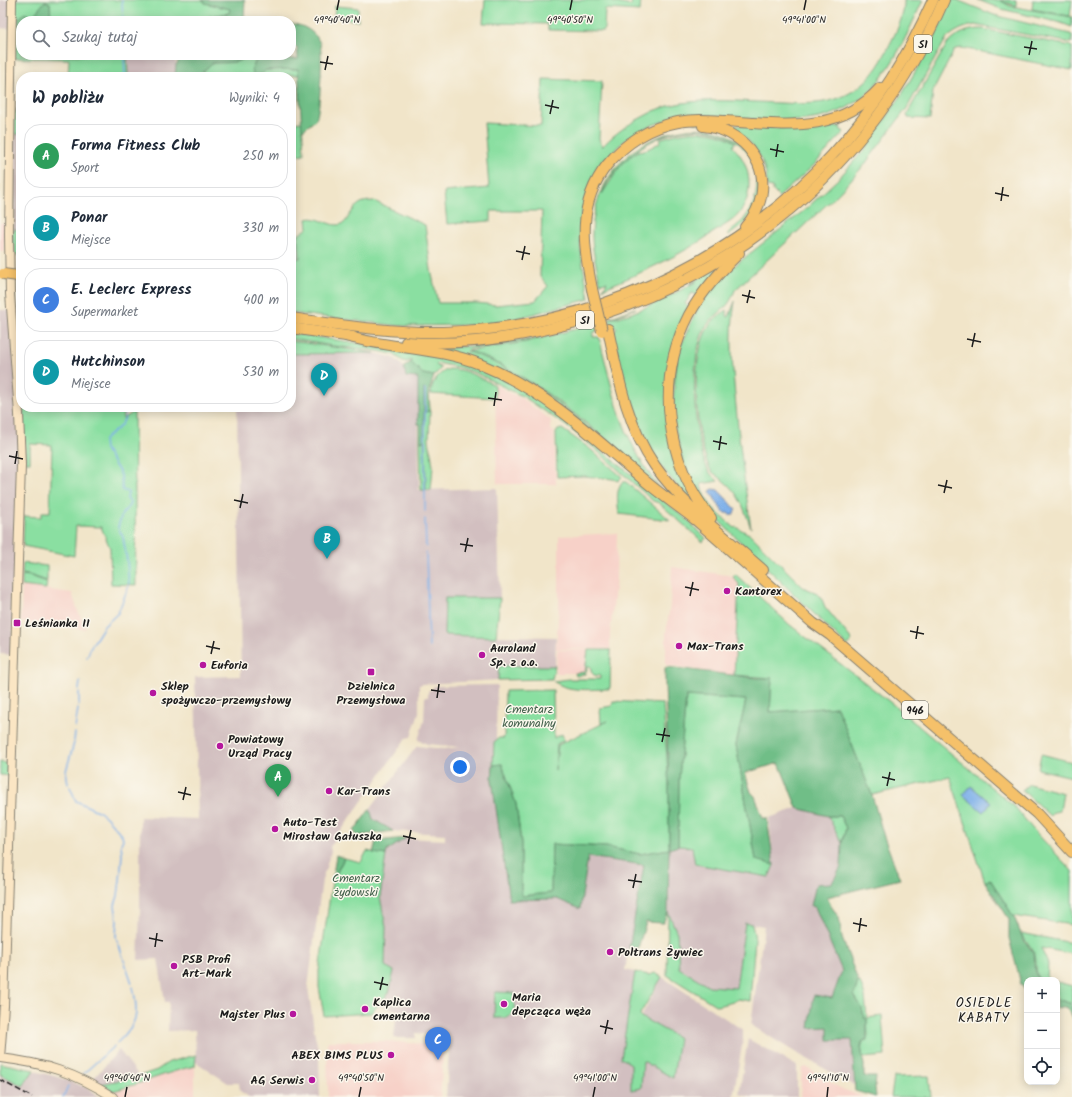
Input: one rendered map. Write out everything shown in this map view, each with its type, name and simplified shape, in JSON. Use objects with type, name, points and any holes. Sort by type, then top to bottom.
[{"type":"highway","name":"S1","points":[[296,319],[374,329],[415,332],[473,330],[516,325],[573,313],[628,295],[694,264],[732,241],[783,202],[821,167],[852,133],[869,111],[898,67],[918,32],[933,0]]},
{"type":"highway","name":"S1","points":[[296,329],[401,342],[444,342],[497,338],[536,332],[584,320],[630,305],[674,286],[714,264],[752,239],[786,213],[820,183],[865,132],[885,106],[908,70],[932,26],[944,0]]},
{"type":"highway","points":[[735,545],[715,529],[680,496],[667,481],[652,461],[630,416],[586,260],[584,238],[587,208],[595,185],[604,169],[626,146],[654,129],[678,122],[708,120],[799,125],[824,122],[844,114],[864,102],[876,92],[898,67]]},
{"type":"highway","points":[[595,289],[589,236],[591,215],[597,194],[608,174],[621,157],[639,143],[665,131],[692,126],[710,127],[723,130],[744,142],[755,157],[762,178],[760,201],[751,219],[732,241]]},
{"type":"highway","points":[[735,545],[703,508],[689,485],[675,449],[668,407],[672,367],[677,345],[689,314],[710,283],[752,239]]},
{"type":"highway","points":[[1,274],[16,276]]},
{"type":"highway","points":[[605,330],[617,394],[630,432],[650,469],[696,520]]},
{"type":"highway","points":[[346,336],[363,341],[461,358],[481,364],[502,374],[540,397],[575,422],[645,481],[696,520]]},
{"type":"highway","name":"946","points":[[696,520],[813,623],[830,635],[1031,809],[1072,852]]},
{"type":"highway","name":"946","points":[[735,545],[816,620],[830,635]]},
{"type":"street","points":[[12,0],[9,239],[10,301],[16,374]]},
{"type":"street","points":[[19,412],[21,465],[4,1006],[0,1058],[31,1063],[64,1072],[82,1079],[113,1097]]},
{"type":"shaded area","points":[[0,0],[12,0],[11,29],[0,28]]},
{"type":"shaded area","points":[[127,60],[175,60],[176,65],[175,72],[128,72]]},
{"type":"shaded area","points":[[13,134],[16,134],[16,229],[12,229]]},
{"type":"shaded area","points":[[0,223],[5,223],[4,252],[0,251]]},
{"type":"shaded area","points":[[296,235],[298,235],[301,258],[296,258]]},
{"type":"shaded area","points":[[0,310],[16,311],[16,412],[21,412],[19,499],[12,655],[0,654]]},
{"type":"shaded area","points":[[375,353],[394,358],[404,367],[406,377],[418,377],[419,490],[497,488],[500,598],[445,598],[444,635],[556,637],[555,666],[499,666],[498,680],[419,685],[419,712],[411,737],[406,738],[330,847],[331,851],[322,880],[308,987],[319,1054],[320,1097],[249,1097],[240,1091],[239,1083],[228,1083],[196,1062],[195,1030],[168,1031],[169,1002],[165,1002],[158,959],[138,960],[140,910],[140,817],[198,819],[195,677],[241,676],[237,412],[296,412],[296,354]]},
{"type":"shaded area","points":[[495,385],[522,399],[551,420],[550,427],[552,431],[554,431],[556,484],[497,484]]},
{"type":"shaded area","points":[[617,533],[616,579],[610,634],[610,649],[556,649],[559,605],[559,536]]},
{"type":"shaded area","points":[[672,567],[733,576],[739,584],[734,675],[666,665],[666,634],[670,605]]},
{"type":"shaded area","points":[[22,586],[72,593],[86,629],[21,622]]},
{"type":"shaded area","points":[[557,650],[588,650],[585,673],[556,673]]},
{"type":"shaded area","points":[[497,685],[496,740],[494,742],[492,780],[509,900],[557,899],[580,909],[588,857],[645,865],[625,970],[635,972],[621,1058],[631,1064],[631,1090],[641,1088],[643,1061],[673,1077],[679,1038],[641,1017],[662,977],[743,1030],[743,1040],[733,1097],[446,1097],[450,1037],[416,1033],[416,1038],[394,1038],[397,1010],[377,1006],[389,992],[385,967],[386,927],[380,897],[386,851],[406,838],[445,840],[445,834],[393,831],[373,819],[370,809],[417,746],[444,749],[460,747],[427,744],[418,740],[424,721],[425,697],[428,697],[428,692],[429,690],[433,689],[433,686]]},
{"type":"shaded area","points":[[797,808],[828,816],[842,843],[841,867],[815,907],[842,971],[832,998],[809,1028],[828,1027],[852,1040],[854,1085],[793,1051],[751,1025],[764,926],[745,923],[736,989],[709,986],[679,968],[677,933],[668,912],[669,849],[678,846],[692,847],[695,864],[769,877],[774,865],[769,818]]},
{"type":"shaded area","points":[[748,1039],[797,1066],[797,1097],[751,1097],[739,1094]]},
{"type":"shaded area","points":[[328,1041],[384,1041],[439,1046],[442,1049],[443,1054],[440,1097],[328,1097]]},
{"type":"shaded area","points":[[119,1050],[139,1076],[101,1084],[93,1079]]},
{"type":"shaded area","points":[[0,1065],[58,1077],[90,1089],[98,1097],[0,1097]]},
{"type":"shaded area","points":[[195,1066],[195,1097],[122,1097],[113,1091],[136,1085],[176,1070]]},
{"type":"shaded area","points":[[806,1067],[840,1088],[863,1097],[800,1097],[802,1069]]},
{"type":"green space","points":[[12,0],[203,0],[205,3],[230,9],[230,13],[210,16],[51,16],[50,3],[45,1],[34,16],[16,16],[16,17],[11,16]]},
{"type":"green space","points":[[203,0],[245,0],[244,16],[210,16],[229,13],[230,9],[205,3]]},
{"type":"green space","points":[[485,0],[612,0],[613,2],[631,6],[632,0],[641,0],[640,11],[605,9],[604,31],[548,30],[548,24],[483,23]]},
{"type":"green space","points":[[904,0],[923,0],[902,45],[884,74],[874,87],[862,98],[848,107],[830,115],[791,121],[710,115],[676,117],[645,128],[618,146],[607,158],[590,186],[581,218],[581,249],[589,299],[507,321],[478,325],[400,326],[296,314],[296,258],[300,258],[298,235],[308,228],[307,219],[312,218],[330,224],[339,225],[345,222],[359,204],[369,201],[374,201],[425,225],[431,270],[438,303],[476,303],[496,305],[535,301],[548,286],[540,276],[542,211],[491,211],[491,221],[447,224],[444,192],[489,188],[484,123],[541,126],[543,79],[602,81],[599,139],[602,147],[617,133],[635,121],[654,111],[668,106],[700,101],[806,104],[830,101],[854,91],[877,68],[900,24]]},
{"type":"green space","points":[[951,0],[957,0],[994,15],[1070,34],[1072,35],[1072,43],[975,25],[963,28],[949,36],[907,108],[865,164],[839,193],[735,290],[728,304],[706,326],[700,340],[697,357],[695,398],[699,439],[708,470],[718,481],[701,484],[705,497],[724,519],[735,528],[736,527],[751,535],[803,587],[817,593],[821,597],[825,607],[852,640],[847,646],[716,518],[698,494],[683,460],[672,410],[678,352],[700,303],[714,285],[738,263],[806,209],[839,178],[865,149],[901,96],[929,48]]},
{"type":"green space","points":[[978,0],[1016,0],[1016,6],[1001,1],[1010,6],[1072,17],[1072,27],[1001,9]]},
{"type":"green space","points":[[1033,0],[1072,0],[1070,16],[1032,9]]},
{"type":"green space","points":[[45,1],[50,3],[51,16],[33,16]]},
{"type":"green space","points":[[335,6],[358,8],[358,21],[334,17]]},
{"type":"green space","points":[[25,13],[33,16],[21,16]]},
{"type":"green space","points":[[11,16],[16,17],[16,42],[11,42]]},
{"type":"green space","points":[[296,24],[312,32],[316,36],[321,49],[321,82],[319,106],[316,119],[302,131],[298,69],[252,72],[252,69],[256,60],[296,60],[298,59]]},
{"type":"green space","points":[[983,29],[1071,46],[1072,70],[962,48],[955,49],[933,91],[930,119],[908,118],[907,114],[947,44],[964,32]]},
{"type":"green space","points":[[11,42],[16,42],[16,58],[11,58]]},
{"type":"green space","points":[[69,60],[127,60],[128,72],[68,72]]},
{"type":"green space","points":[[179,60],[240,60],[236,62],[212,63],[202,72],[175,72],[176,65]]},
{"type":"green space","points":[[256,60],[252,69],[256,72],[202,72],[212,63]]},
{"type":"green space","points":[[298,69],[299,75],[296,75],[296,72],[264,72],[266,70]]},
{"type":"green space","points":[[10,111],[16,111],[16,134],[10,134]]},
{"type":"green space","points":[[302,122],[304,154],[296,155],[296,123]]},
{"type":"green space","points":[[694,123],[803,129],[835,123],[835,127],[841,126],[840,129],[844,132],[814,165],[779,197],[773,191],[773,188],[767,187],[761,158],[743,136],[726,127]]},
{"type":"green space","points":[[687,129],[713,130],[733,137],[750,154],[756,166],[759,178],[757,202],[747,220],[729,235],[728,233],[744,219],[751,207],[757,183],[756,170],[744,149],[735,140],[722,134],[704,130],[686,130],[668,134],[651,142],[629,157],[640,150],[642,152],[661,142],[660,139],[669,136],[689,132],[708,132],[726,137],[735,142],[733,147],[744,162],[747,171],[749,190],[747,200],[737,216],[688,249],[646,270],[602,289],[607,282],[600,283],[592,241],[594,215],[600,196],[608,179],[619,164],[633,151],[649,141],[667,134]],"holes":[[[627,159],[619,168],[602,194],[610,178]]]},
{"type":"green space","points":[[12,229],[16,229],[16,255],[12,252]]},
{"type":"green space","points":[[726,262],[683,323],[667,419],[704,513],[687,498],[655,459],[633,418],[612,333],[617,329],[611,326],[609,318],[636,308],[610,319],[621,317],[643,309],[676,293],[696,281],[689,284]],"holes":[[[692,293],[697,295],[690,307],[685,304]]]},
{"type":"green space","points":[[735,301],[732,328],[733,368],[739,438],[751,528],[742,504],[736,494],[727,484],[712,472],[709,467],[700,436],[696,395],[699,356],[703,339],[709,326],[717,317],[727,310],[727,316],[729,317]]},
{"type":"green space","points":[[595,324],[597,331],[593,333],[593,337],[599,337],[620,416],[636,452],[660,488],[546,396],[430,348],[474,346],[539,337],[525,341],[469,349],[466,352],[491,361],[530,383],[566,409],[635,466],[640,468],[641,466],[638,467],[579,417],[537,387],[516,373],[493,361],[469,351],[526,342]]},
{"type":"green space","points":[[296,334],[460,359],[527,391],[577,427],[575,429],[684,517],[706,538],[703,542],[659,503],[653,501],[593,447],[569,428],[524,397],[476,373],[461,368],[438,363],[436,365],[441,368],[434,376],[423,374],[411,362],[411,360],[407,362],[403,361],[393,354],[296,340]]},
{"type":"green space","points":[[296,342],[375,353],[296,354]]},
{"type":"green space","points":[[411,362],[423,374],[434,376],[429,391],[430,411],[425,412],[424,388],[424,441],[420,442],[420,424],[418,424],[418,378],[406,377],[404,367]]},
{"type":"green space","points":[[449,369],[461,370],[473,374],[495,385],[495,398],[431,394],[432,386],[438,376]]},
{"type":"green space","points":[[430,411],[429,439],[433,466],[431,490],[426,490],[425,412]]},
{"type":"green space","points":[[23,412],[122,412],[123,419],[134,412],[136,585],[111,584],[110,548],[101,527],[76,526],[74,556],[23,546],[24,516],[41,517],[42,512],[50,512],[52,445],[30,444],[30,462],[25,462]]},
{"type":"green space","points":[[562,429],[589,448],[622,477],[618,481],[613,479],[584,476],[557,477],[556,433],[558,430]]},
{"type":"green space","points":[[424,441],[425,490],[421,490],[420,442]]},
{"type":"green space","points":[[622,482],[626,482],[670,520],[619,514],[618,489]]},
{"type":"green space","points":[[23,563],[47,566],[47,581],[22,574]]},
{"type":"green space","points":[[735,574],[790,625],[890,702],[1016,808],[1031,827],[1072,871],[1072,925],[1013,916],[990,879],[985,882],[950,777],[872,795],[837,707],[770,712],[772,678],[734,675],[739,584],[733,577]]},
{"type":"green space","points":[[22,575],[47,582],[46,589],[22,586]]},
{"type":"green space","points":[[445,598],[500,598],[496,637],[444,635]]},
{"type":"green space","points":[[588,650],[611,650],[610,689],[573,689],[553,681],[569,679],[600,679],[600,676],[592,673],[590,666],[587,666],[585,674],[576,676],[575,673],[585,672]]},
{"type":"green space","points":[[499,666],[555,666],[552,679],[498,680]]},
{"type":"green space","points":[[667,667],[756,678],[772,678],[770,712],[837,707],[872,795],[884,837],[900,879],[827,897],[831,906],[839,917],[842,938],[858,982],[854,995],[862,1008],[864,1018],[867,1019],[867,1040],[863,1041],[861,1047],[864,1077],[876,1077],[876,1097],[855,1091],[852,1040],[828,1040],[828,1027],[809,1028],[814,995],[832,998],[842,971],[815,907],[811,906],[816,884],[832,883],[841,867],[842,843],[846,828],[840,816],[828,816],[797,808],[779,763],[745,773],[751,792],[755,796],[763,818],[767,818],[774,865],[756,860],[736,745],[746,700],[686,696],[679,778],[678,846],[669,849],[669,786],[665,684],[665,668]]},
{"type":"green space","name":"Cmentarz komunalny","points":[[553,690],[554,738],[562,734],[564,740],[557,744],[555,770],[558,745],[608,721],[601,724],[600,708],[612,706],[613,701],[663,704],[669,786],[669,849],[640,854],[607,847],[552,844],[551,893],[521,896],[521,843],[516,804],[502,764],[493,765],[494,742],[499,738],[504,738],[505,691]]},
{"type":"green space","points":[[686,696],[746,700],[736,745],[756,859],[774,865],[769,877],[695,864],[692,847],[678,846],[679,778]]},
{"type":"green space","points":[[1041,754],[1072,762],[1072,777],[1038,769]]},
{"type":"green space","points":[[0,762],[12,764],[11,776],[0,775]]},
{"type":"green space","points":[[502,764],[516,804],[521,843],[521,896],[551,893],[552,844],[607,847],[640,854],[669,849],[668,912],[663,923],[646,922],[638,948],[629,948],[644,865],[588,857],[580,909],[557,899],[509,900],[492,780],[493,765]]},
{"type":"green space","points":[[1029,784],[1063,793],[1060,811],[1054,812],[1050,816],[1022,790]]},
{"type":"green space","points":[[370,809],[373,819],[393,831],[357,836],[354,831]]},
{"type":"green space","points":[[828,816],[840,816],[846,828],[842,843]]},
{"type":"green space","points":[[406,838],[387,851],[386,855],[373,853],[376,841]]},
{"type":"green space","name":"Cmentarz żydowski","points":[[367,851],[386,855],[380,897],[386,927],[385,966],[394,971],[389,993],[371,1013],[324,1016],[319,987],[319,971],[332,882],[344,858],[361,862]]},
{"type":"green space","points":[[336,855],[344,858],[332,882]]},
{"type":"green space","points":[[990,879],[1015,919],[1023,939],[1034,953],[1038,977],[1024,977],[1024,989],[1021,984],[1009,938],[1009,919],[985,882]]},
{"type":"green space","points":[[668,912],[677,933],[679,968],[709,986],[736,988],[745,923],[752,924],[755,939],[750,1001],[738,999],[733,1002],[717,1006],[667,975]]},
{"type":"green space","points":[[1021,933],[1072,943],[1072,954],[1041,948],[1048,964],[1047,977],[1038,977],[1034,952]]},
{"type":"green space","points":[[635,972],[649,975],[655,973],[662,977],[640,1014],[641,1017],[679,1038],[673,1078],[643,1061],[641,1088],[631,1090],[631,1064],[621,1058]]},
{"type":"green space","points":[[858,982],[860,982],[865,996],[867,1018],[882,1016],[885,1056],[863,1058],[862,1046],[868,1036],[867,1019],[864,1018],[862,1008],[854,995]]},
{"type":"green space","points":[[1060,983],[1072,986],[1072,1004],[1060,1000]]},
{"type":"green space","points":[[495,992],[515,993],[514,1012],[505,1018],[494,1018]]},
{"type":"green space","points":[[1060,1000],[1072,1004],[1072,1018],[1067,1007],[1060,1008]]},
{"type":"green space","points":[[196,1055],[195,1066],[174,1071],[123,1088],[113,1091],[101,1084],[139,1076],[157,1070],[169,1062]]},
{"type":"green space","points":[[0,1063],[34,1070],[23,1086],[0,1074]]},
{"type":"green space","points":[[929,1076],[931,1097],[891,1097],[894,1077]]},
{"type":"water","points":[[713,489],[718,490],[736,509],[733,515],[723,512],[710,491]]},
{"type":"water","points":[[971,786],[991,803],[983,812],[963,795]]},
{"type":"waterway","points":[[122,0],[123,16]]},
{"type":"waterway","points":[[124,60],[125,72]]},
{"type":"waterway","points":[[425,389],[425,511]]},
{"type":"waterway","points":[[87,657],[92,645],[104,626],[118,613],[129,585],[123,537],[118,527],[122,514],[129,506],[130,502],[127,499],[128,492],[122,490],[121,475],[105,449],[104,440],[120,426],[124,419],[125,412]]},
{"type":"waterway","points":[[425,519],[426,547]]},
{"type":"waterway","points":[[426,552],[429,647]]},
{"type":"waterway","points":[[79,690],[80,681]]},
{"type":"waterway","points":[[79,693],[79,705]]},
{"type":"waterway","points":[[75,728],[78,709]]},
{"type":"waterway","points":[[74,741],[75,733]]},
{"type":"waterway","points":[[68,784],[66,771],[74,743]]},
{"type":"waterway","points":[[70,787],[76,801],[100,812],[122,835],[120,880],[115,905],[117,920],[116,937],[132,983]]},
{"type":"waterway","points":[[117,1043],[129,1030],[135,1018],[136,1005],[133,987]]},
{"type":"waterway","points":[[83,1074],[114,1046]]},
{"type":"waterway","points":[[63,1097],[68,1086]]},
{"type":"railway","points":[[0,1080],[32,1097]]},
{"type":"place","name":"Hutchinson","points":[[324,396]]},
{"type":"place","name":"Ponar","points":[[327,559]]},
{"type":"place","name":"Kantorex","points":[[727,591]]},
{"type":"place","name":"Leśnianka II","points":[[17,623]]},
{"type":"place","name":"Max-Trans","points":[[679,646]]},
{"type":"place","name":"Auroland Sp. z o.o.","points":[[482,655]]},
{"type":"place","name":"Euforia","points":[[203,665]]},
{"type":"place","name":"Dzielnica Przemysłowa","points":[[371,672]]},
{"type":"place","name":"Sklep spożywczo-przemysłowy","points":[[153,693]]},
{"type":"place","name":"Powiatowy Urząd Pracy","points":[[220,746]]},
{"type":"place","name":"Kar-Trans","points":[[329,791]]},
{"type":"place","name":"Forma Fitness Club","points":[[278,797]]},
{"type":"place","name":"Auto-Test Mirosław Gałuszka","points":[[275,829]]},
{"type":"place","name":"Poltrans Żywiec","points":[[610,952]]},
{"type":"place","name":"PSB Profi Art-Mark","points":[[174,966]]},
{"type":"place","name":"Maria depcząca węża","points":[[504,1004]]},
{"type":"place","name":"Kaplica cmentarna","points":[[365,1009]]},
{"type":"place","name":"Majster Plus","points":[[293,1014]]},
{"type":"place","name":"ABEX BIMS PLUS","points":[[391,1055]]},
{"type":"place","name":"E. Leclerc Express","points":[[438,1060]]},
{"type":"place","name":"AG Serwis","points":[[312,1080]]},
{"type":"district","name":"OSIEDLE KABATY","points":[[984,1010]]}]
